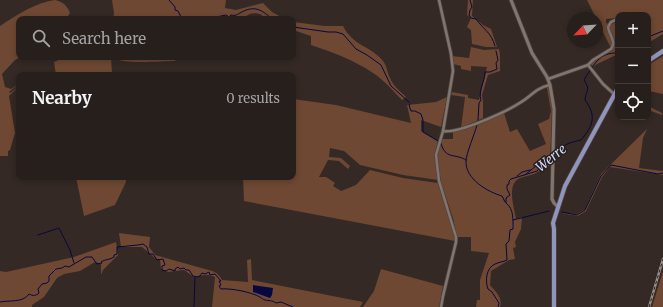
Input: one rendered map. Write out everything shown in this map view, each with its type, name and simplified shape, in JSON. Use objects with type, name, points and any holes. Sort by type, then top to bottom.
[{"type":"main road","points":[[651,59],[663,51]]},
{"type":"main road","points":[[554,307],[553,223],[557,206],[563,190],[614,94]]},
{"type":"street","points":[[439,0],[451,54],[453,71],[443,131],[436,151],[436,162],[439,181],[451,218],[456,242],[441,307]]},
{"type":"street","points":[[511,0],[532,53],[550,85],[554,109],[552,199],[557,206]]},
{"type":"street","points":[[548,79],[590,66],[593,60],[613,47],[613,42],[608,27],[615,20]]},
{"type":"street","points":[[590,66],[603,84],[614,94]]},
{"type":"street","points":[[443,131],[447,132],[463,129],[510,109],[538,89],[550,85]]},
{"type":"shaded area","points":[[55,0],[62,3],[68,8],[70,13],[68,16],[16,16],[16,59],[2,74],[5,87],[11,89],[16,86],[9,92],[10,93],[16,88],[9,96],[15,133],[10,150],[8,151],[8,156],[0,156],[0,26],[19,14]]},
{"type":"shaded area","points":[[112,0],[226,0],[225,8],[236,10],[263,3],[272,12],[279,16],[262,16],[254,13],[246,16],[114,16]]},
{"type":"shaded area","points":[[468,0],[473,0],[472,16],[483,25],[491,29],[497,47],[486,47],[472,44],[471,30],[467,27],[471,18],[467,15]]},
{"type":"shaded area","points":[[587,0],[663,0],[663,34],[651,41],[651,12],[615,12],[615,18],[606,19],[606,23],[611,25],[615,23],[615,55],[595,65],[594,67],[590,64],[612,50],[603,32],[603,12],[593,12]]},
{"type":"shaded area","points":[[296,22],[325,26],[343,26],[352,38],[373,52],[383,61],[393,84],[406,97],[402,100],[381,79],[351,60],[311,45],[311,36],[296,31]]},
{"type":"shaded area","points":[[471,47],[484,50],[499,49],[500,71],[488,75],[482,95],[483,118],[461,128],[465,97],[451,95],[452,92],[468,95],[468,98],[479,100],[487,67],[471,66],[471,71],[461,69],[461,66],[453,64],[452,56],[469,58]]},
{"type":"shaded area","points":[[663,56],[663,94],[651,91],[651,63]]},
{"type":"shaded area","points":[[59,60],[111,60],[112,72],[56,72],[54,62]]},
{"type":"shaded area","points":[[120,60],[176,60],[142,62]]},
{"type":"shaded area","points":[[547,88],[549,88],[552,107],[550,166],[543,167],[534,174],[517,179],[514,183],[512,195],[516,219],[522,217],[521,229],[515,242],[516,247],[513,248],[515,259],[509,260],[491,271],[490,285],[500,298],[500,307],[476,307],[477,300],[480,300],[480,280],[489,253],[471,251],[471,237],[457,237],[453,218],[441,183],[437,154],[441,139],[453,139],[453,132],[462,130],[504,113],[510,132],[517,129],[530,151],[546,144],[538,124],[549,119],[551,111]]},
{"type":"shaded area","points":[[447,97],[441,127],[421,120],[421,131],[438,141],[435,153],[438,180],[403,175],[360,165],[344,151],[330,148],[329,157],[341,158],[350,166],[348,169],[339,161],[328,160],[319,177],[326,177],[335,183],[333,186],[341,191],[356,185],[370,170],[403,178],[438,183],[450,217],[455,241],[244,201],[243,180],[296,180],[296,99],[336,105],[411,123],[407,105],[436,102]]},
{"type":"shaded area","points":[[651,108],[662,113],[662,115],[651,111]]},
{"type":"shaded area","points":[[647,129],[643,138],[639,168],[663,171],[663,175],[610,167],[602,177],[586,211],[578,216],[561,213],[577,214],[585,209],[601,174]]},
{"type":"shaded area","points":[[77,180],[126,180],[115,205],[84,216]]},
{"type":"shaded area","points":[[119,233],[150,237],[149,247],[155,255],[213,271],[219,275],[222,280],[248,282],[247,260],[251,259],[252,280],[363,302],[360,307],[212,307],[215,277],[205,275],[194,277],[184,270],[168,272],[161,269],[160,260],[155,258],[142,247],[121,247]]},
{"type":"shaded area","points":[[116,242],[118,255],[103,270],[101,275],[101,264],[95,262],[80,271],[64,274],[57,278],[44,297],[32,305],[32,307],[0,307],[0,271],[6,272],[74,257]]},
{"type":"shaded area","points":[[381,269],[443,286],[439,307],[363,307],[374,291]]},
{"type":"shaded area","points":[[663,271],[663,307],[652,307]]},
{"type":"shaded area","points":[[253,285],[273,288],[272,295],[270,298],[253,292]]},
{"type":"waterway","points":[[169,0],[180,16]]},
{"type":"waterway","points":[[470,0],[472,7],[469,15],[471,18],[476,19],[487,31],[495,46]]},
{"type":"waterway","points":[[230,16],[249,9],[257,9],[268,16]]},
{"type":"waterway","points":[[221,16],[228,16]]},
{"type":"waterway","points":[[296,27],[343,34],[356,49],[381,65],[391,86],[409,102]]},
{"type":"waterway","name":"Werre","points":[[651,36],[663,31]]},
{"type":"waterway","points":[[478,120],[479,103],[481,100],[480,93],[485,72],[490,72],[497,69],[496,63],[498,60],[496,51]]},
{"type":"waterway","name":"Werre","points":[[554,153],[567,144],[581,140],[588,130],[591,125],[592,116],[589,106],[585,100],[588,88],[584,80],[598,60],[606,55],[615,53]]},
{"type":"waterway","points":[[410,104],[411,111],[421,114],[423,120],[423,132],[438,141]]},
{"type":"waterway","points":[[477,125],[466,158],[469,174],[478,184],[502,196],[505,202]]},
{"type":"waterway","points":[[441,143],[445,152],[466,160]]},
{"type":"waterway","name":"Werre","points":[[498,307],[499,303],[492,292],[488,289],[487,279],[488,272],[492,266],[496,263],[507,260],[506,244],[509,241],[510,230],[513,229],[512,211],[506,203],[506,198],[510,195],[507,185],[511,179],[537,171],[551,155]]},
{"type":"waterway","name":"Werre","points":[[541,162],[545,157],[549,156]]},
{"type":"waterway","points":[[525,175],[537,165],[544,162]]},
{"type":"waterway","points":[[562,212],[577,215],[585,210],[601,176],[611,165],[658,174],[663,173]]},
{"type":"waterway","name":"Werre","points":[[517,176],[522,172],[530,170]]},
{"type":"waterway","points":[[513,220],[549,211]]},
{"type":"waterway","points":[[38,235],[59,228],[70,250],[74,263]]},
{"type":"waterway","points":[[0,302],[20,300],[29,294],[37,295],[39,293],[38,289],[42,284],[49,281],[49,276],[56,269],[65,266],[69,267],[86,257],[92,257],[97,264],[102,263],[101,262],[104,260],[112,258],[117,254],[117,247],[143,244],[147,247],[149,254],[153,254],[157,260],[163,259],[165,265],[162,266],[162,270],[166,271],[169,269],[175,271],[178,267],[180,269],[184,268],[189,270],[193,276],[197,277],[202,273],[205,274],[209,272],[210,275],[215,274],[221,281],[219,281],[221,285],[219,286],[221,289],[246,292],[265,300],[276,303],[281,302],[293,307]]},
{"type":"waterway","points":[[194,307],[195,278]]},
{"type":"railway","points":[[649,307],[663,259]]}]
